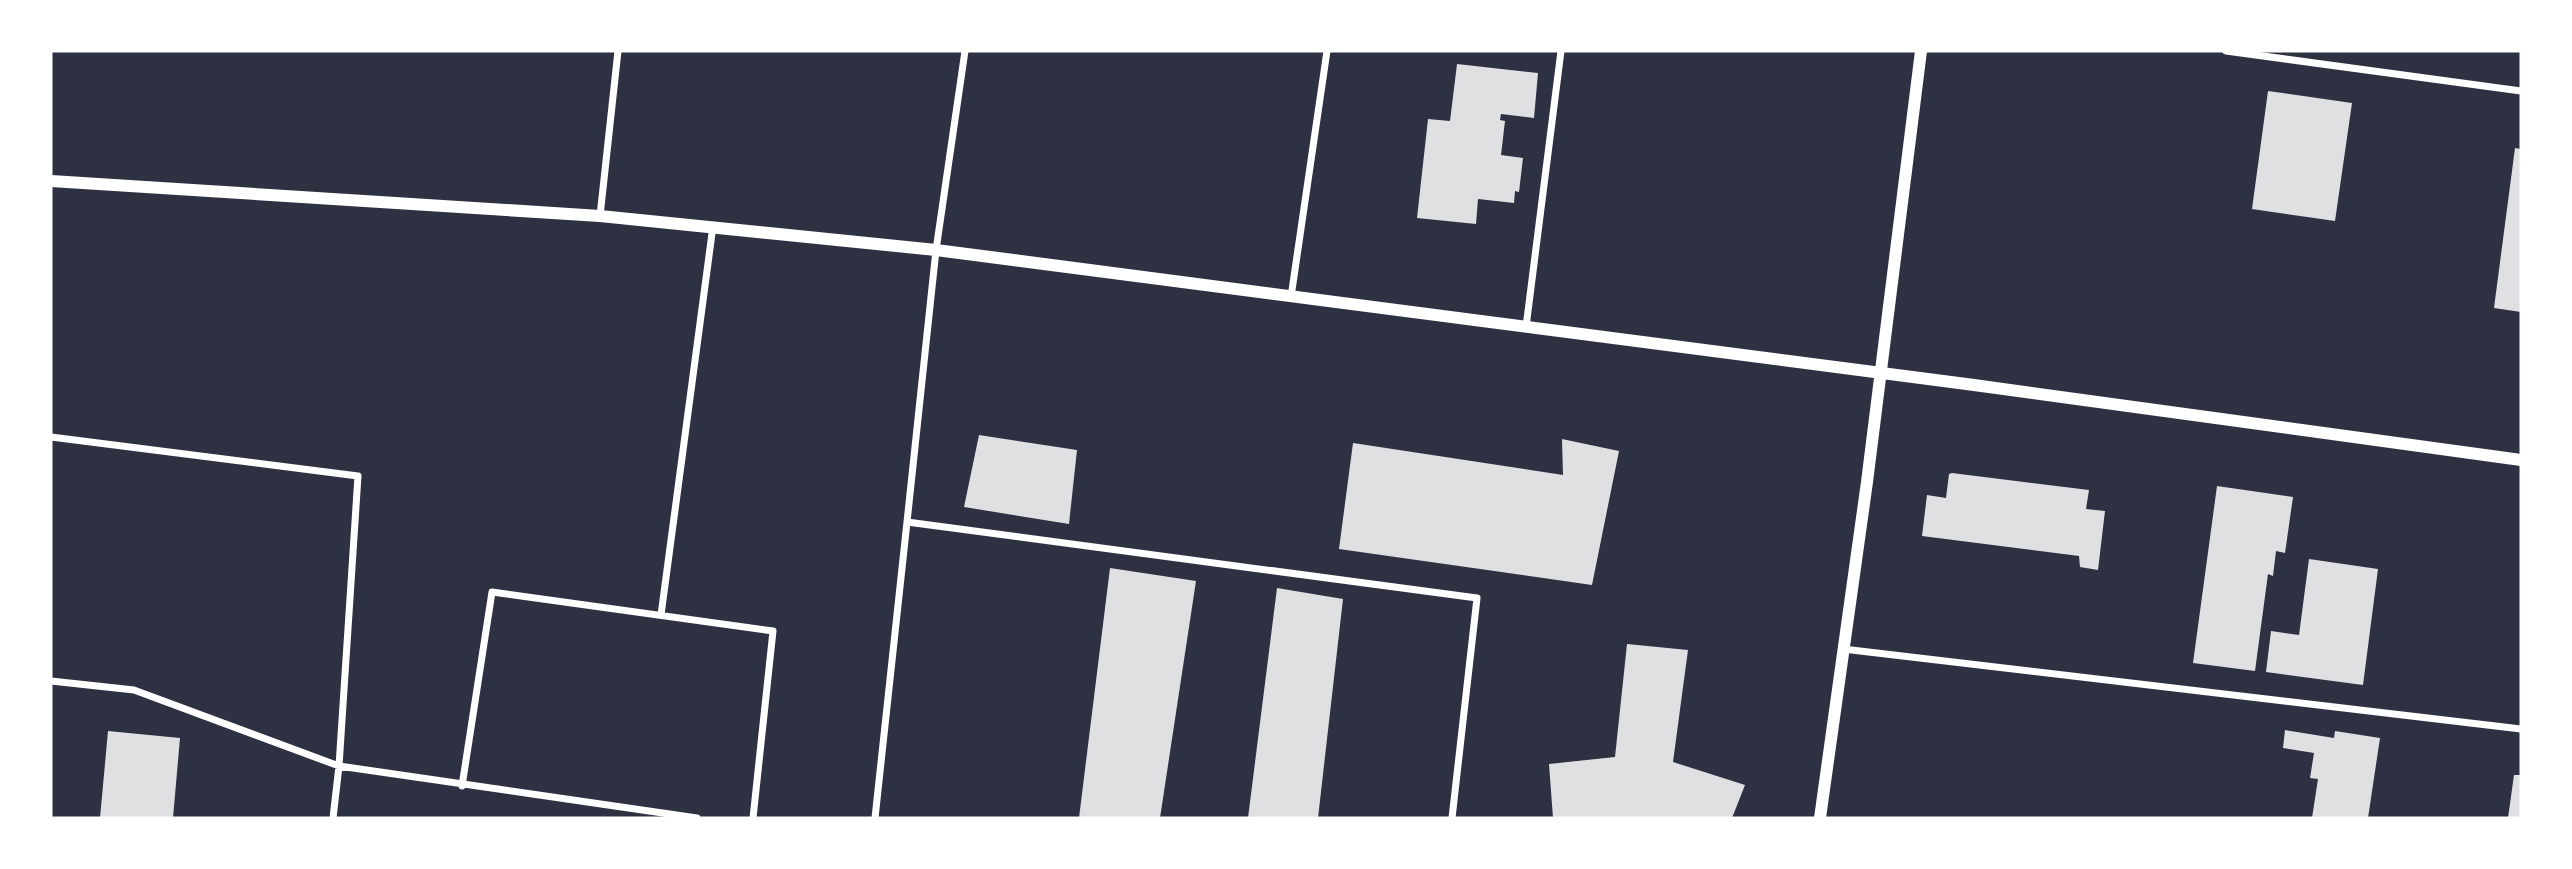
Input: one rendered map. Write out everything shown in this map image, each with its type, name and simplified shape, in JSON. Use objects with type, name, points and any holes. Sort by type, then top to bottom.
[{"type":"street","points":[[600,216],[618,51]]},
{"type":"street","points":[[874,818],[936,250],[965,51]]},
{"type":"street","points":[[1291,297],[1327,51]]},
{"type":"street","points":[[1527,327],[1561,51]]},
{"type":"street","points":[[1820,818],[1881,373],[1921,51]]},
{"type":"street","points":[[2226,51],[2521,91]]},
{"type":"street","points":[[51,181],[600,216],[936,250],[1881,373],[2521,460]]},
{"type":"street","points":[[661,615],[713,226]]},
{"type":"street","points":[[51,437],[358,476],[339,766],[332,818]]},
{"type":"street","points":[[907,522],[1477,598],[1452,818]]},
{"type":"street","points":[[462,786],[492,592],[773,631],[753,818]]},
{"type":"street","points":[[1843,649],[2521,729]]},
{"type":"street","points":[[51,681],[134,690],[339,766],[462,786],[697,818]]},
{"type":"building","points":[[1457,64],[1538,73],[1534,118],[1501,114],[1500,120],[1505,121],[1501,155],[1523,158],[1519,192],[1515,191],[1514,203],[1478,199],[1476,224],[1417,218],[1428,119],[1450,121]]},
{"type":"building","points":[[2268,91],[2352,103],[2335,221],[2252,209]]},
{"type":"building","points":[[2515,148],[2521,149],[2521,312],[2494,308]]},
{"type":"building","points":[[979,435],[1077,450],[1069,524],[964,507]]},
{"type":"building","points":[[1562,439],[1619,451],[1592,585],[1339,549],[1353,443],[1563,475]]},
{"type":"building","points":[[1949,474],[2089,490],[2086,509],[2105,511],[2098,570],[2080,567],[2079,556],[1922,536],[1927,495],[1946,498]]},
{"type":"building","points":[[2217,486],[2293,497],[2285,553],[2276,551],[2273,576],[2268,574],[2255,671],[2193,663]]},
{"type":"building","points":[[2309,559],[2378,569],[2363,685],[2266,672],[2271,631],[2299,635]]},
{"type":"building","points":[[1110,568],[1196,581],[1160,818],[1079,818]]},
{"type":"building","points":[[1277,588],[1343,599],[1318,818],[1248,818]]},
{"type":"building","points":[[1627,644],[1688,650],[1673,762],[1745,785],[1732,818],[1553,818],[1549,764],[1615,757]]},
{"type":"building","points":[[2285,730],[2334,738],[2335,731],[2380,738],[2368,818],[2312,818],[2318,779],[2310,778],[2314,753],[2283,748]]},
{"type":"building","points":[[108,731],[180,738],[173,818],[100,818]]},
{"type":"building","points":[[2514,775],[2521,775],[2521,818],[2508,818]]}]
